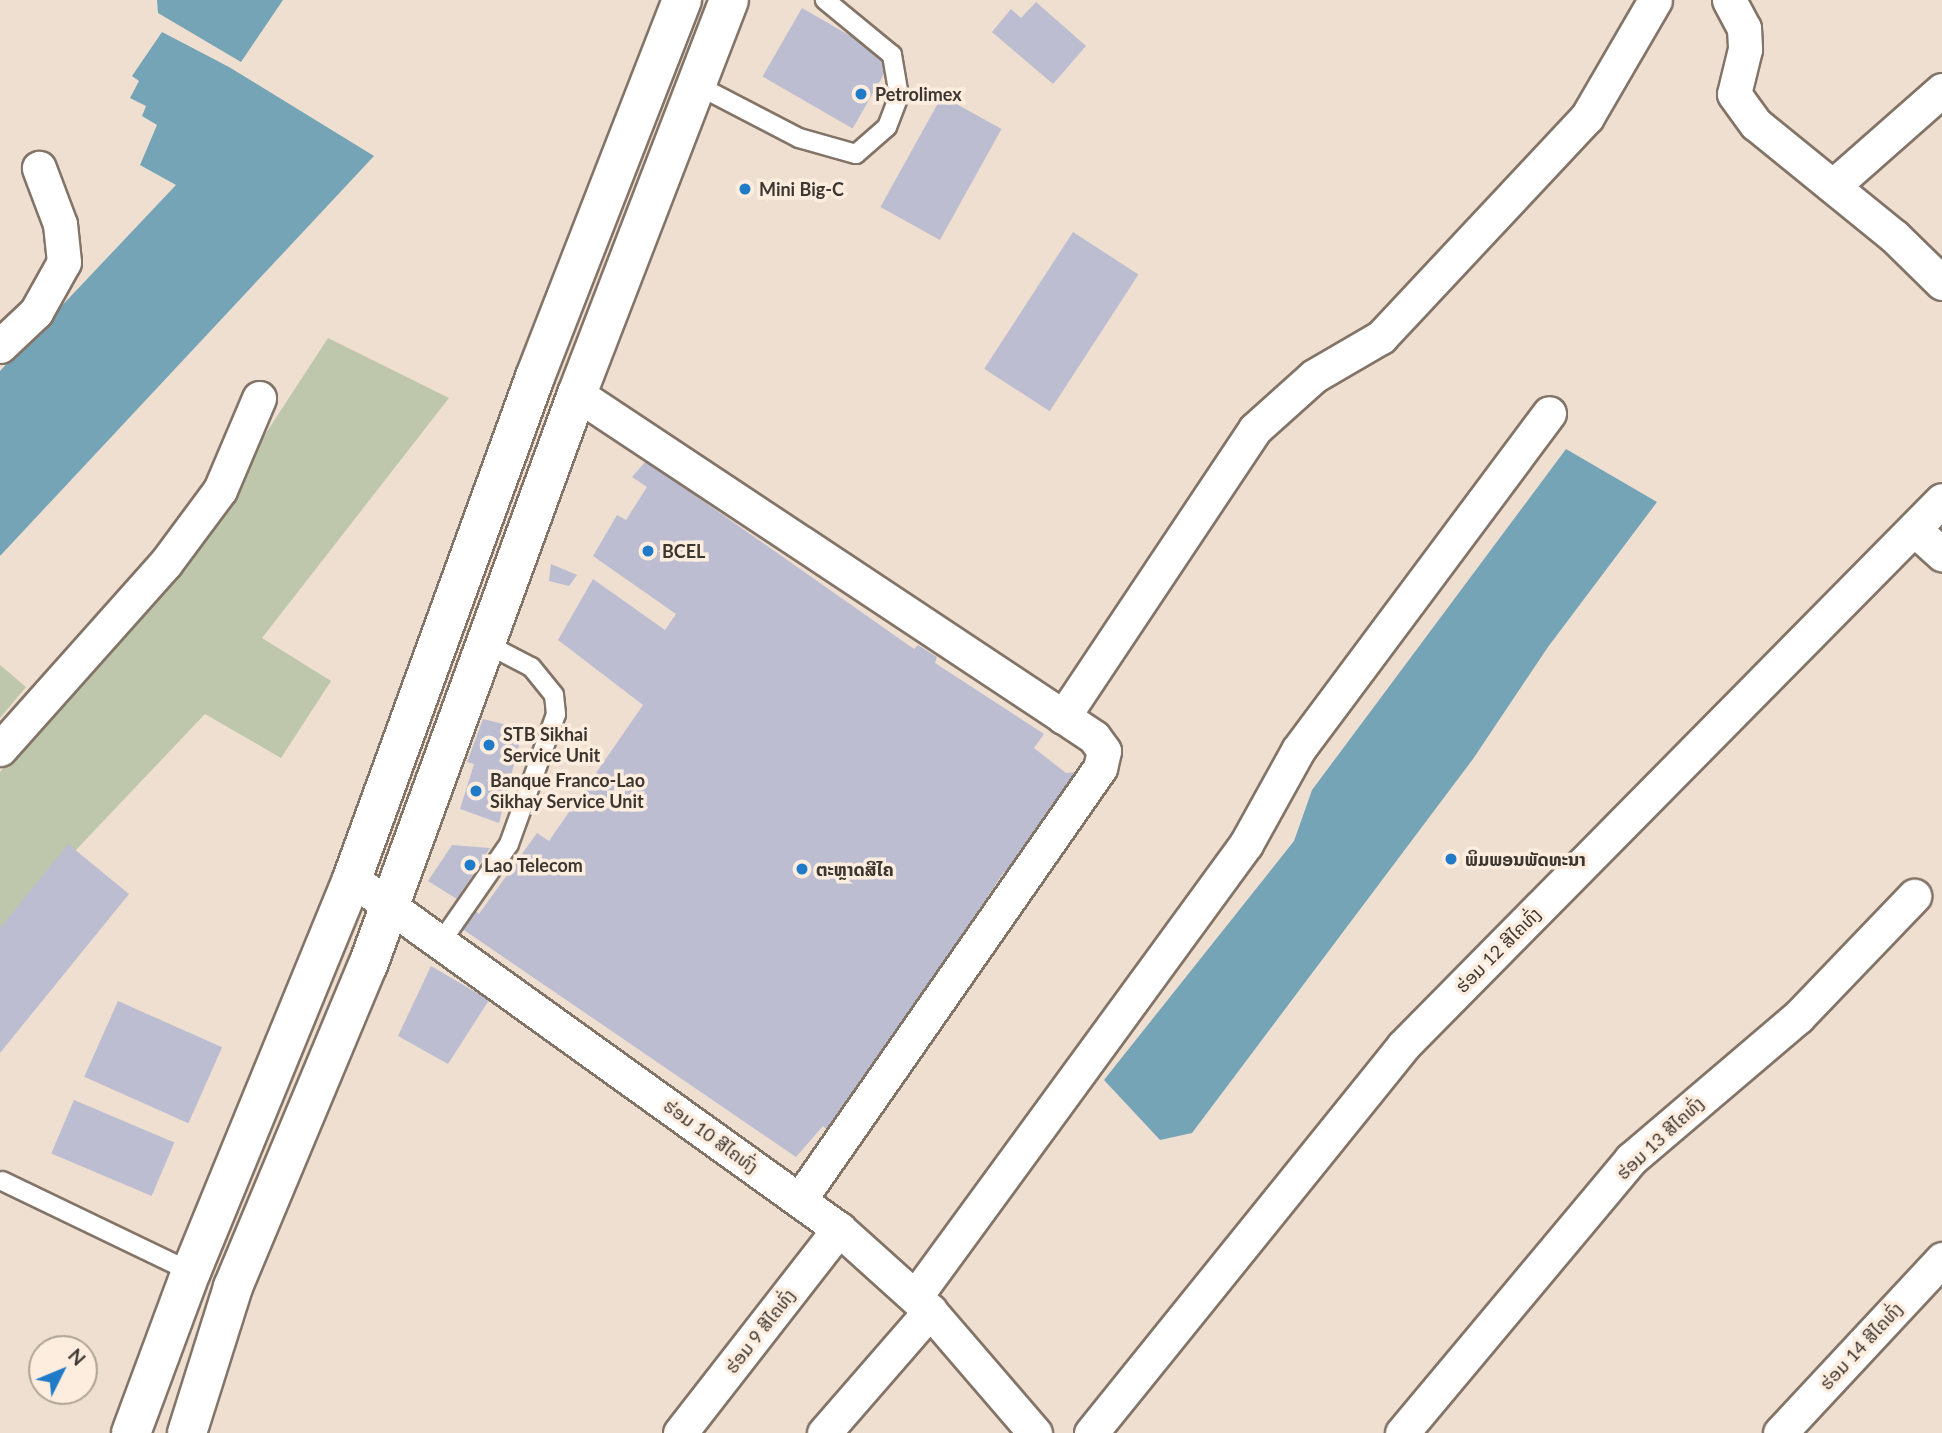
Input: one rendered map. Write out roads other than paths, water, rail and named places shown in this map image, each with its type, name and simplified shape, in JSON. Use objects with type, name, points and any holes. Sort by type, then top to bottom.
[{"type":"highway","points":[[131,1433],[191,1272],[352,879],[535,377],[682,0]]},
{"type":"highway","points":[[187,1433],[233,1287],[390,904],[577,394],[729,0]]},
{"type":"street","points":[[1063,717],[1255,429],[1314,376],[1381,337],[1587,117],[1655,0]]},
{"type":"street","points":[[1729,0],[1744,28],[1745,49],[1734,78],[1734,94],[1756,124],[1833,186],[1942,283]]},
{"type":"street","points":[[1833,186],[1942,90]]},
{"type":"street","points":[[0,346],[36,312],[64,262],[60,224],[39,168]]},
{"type":"street","points":[[577,394],[1094,737],[1104,751],[1100,768],[800,1199]]},
{"type":"street","points":[[0,749],[165,564],[212,500],[259,398]]},
{"type":"street","points":[[824,1433],[922,1304],[1246,844],[1298,750],[1549,413]]},
{"type":"street","name":"ຮ່ອມ 12 ສີໄຄທົ່ງ","points":[[1091,1433],[1403,1046],[1942,500]]},
{"type":"street","points":[[1914,529],[1942,554]]},
{"type":"street","name":"ຮ່ອມ 10 ສີໄຄທົ່ງ","points":[[352,879],[839,1229],[922,1304],[1035,1433]]},
{"type":"street","name":"ຮ່ອມ 13 ສີໄຄທົ່ງ","points":[[1402,1433],[1631,1159],[1798,1017],[1914,895]]},
{"type":"street","name":"ຮ່ອມ 9 ສີໄຄທົ່ງ","points":[[680,1433],[839,1229]]},
{"type":"street","name":"ຮ່ອມ 14 ສີໄຄທົ່ງ","points":[[1780,1433],[1942,1259]]},
{"type":"lane","points":[[697,85],[799,138],[856,154],[887,127],[899,96],[892,55],[825,0]]},
{"type":"lane","points":[[441,942],[509,844],[556,714],[554,695],[531,667],[485,643]]},
{"type":"lane","points":[[2,1181],[191,1272]]},
{"type":"water","points":[[157,0],[283,0],[241,62],[158,13]]},
{"type":"water","points":[[162,32],[229,67],[374,156],[0,556],[0,371],[176,185],[140,165],[157,125],[142,116],[146,106],[130,98],[139,81],[132,76]]},
{"type":"water","points":[[1566,449],[1657,502],[1548,647],[1473,759],[1192,1133],[1160,1140],[1104,1080],[1294,841],[1312,790]]},
{"type":"place","name":"Petrolimex","points":[[861,94]]},
{"type":"place","name":"Mini Big-C","points":[[745,189]]},
{"type":"place","name":"BCEL","points":[[648,551]]},
{"type":"place","name":"STB Sikhai Service Unit","points":[[489,745]]},
{"type":"place","name":"Banque Franco-Lao Sikhay Service Unit","points":[[476,791]]},
{"type":"place","name":"ພິມພອນພັດທະນາ","points":[[1451,859]]},
{"type":"place","name":"Lao Telecom","points":[[470,865]]},
{"type":"place","name":"ຕະຫຼາດສີໄຄ","points":[[802,869]]}]
